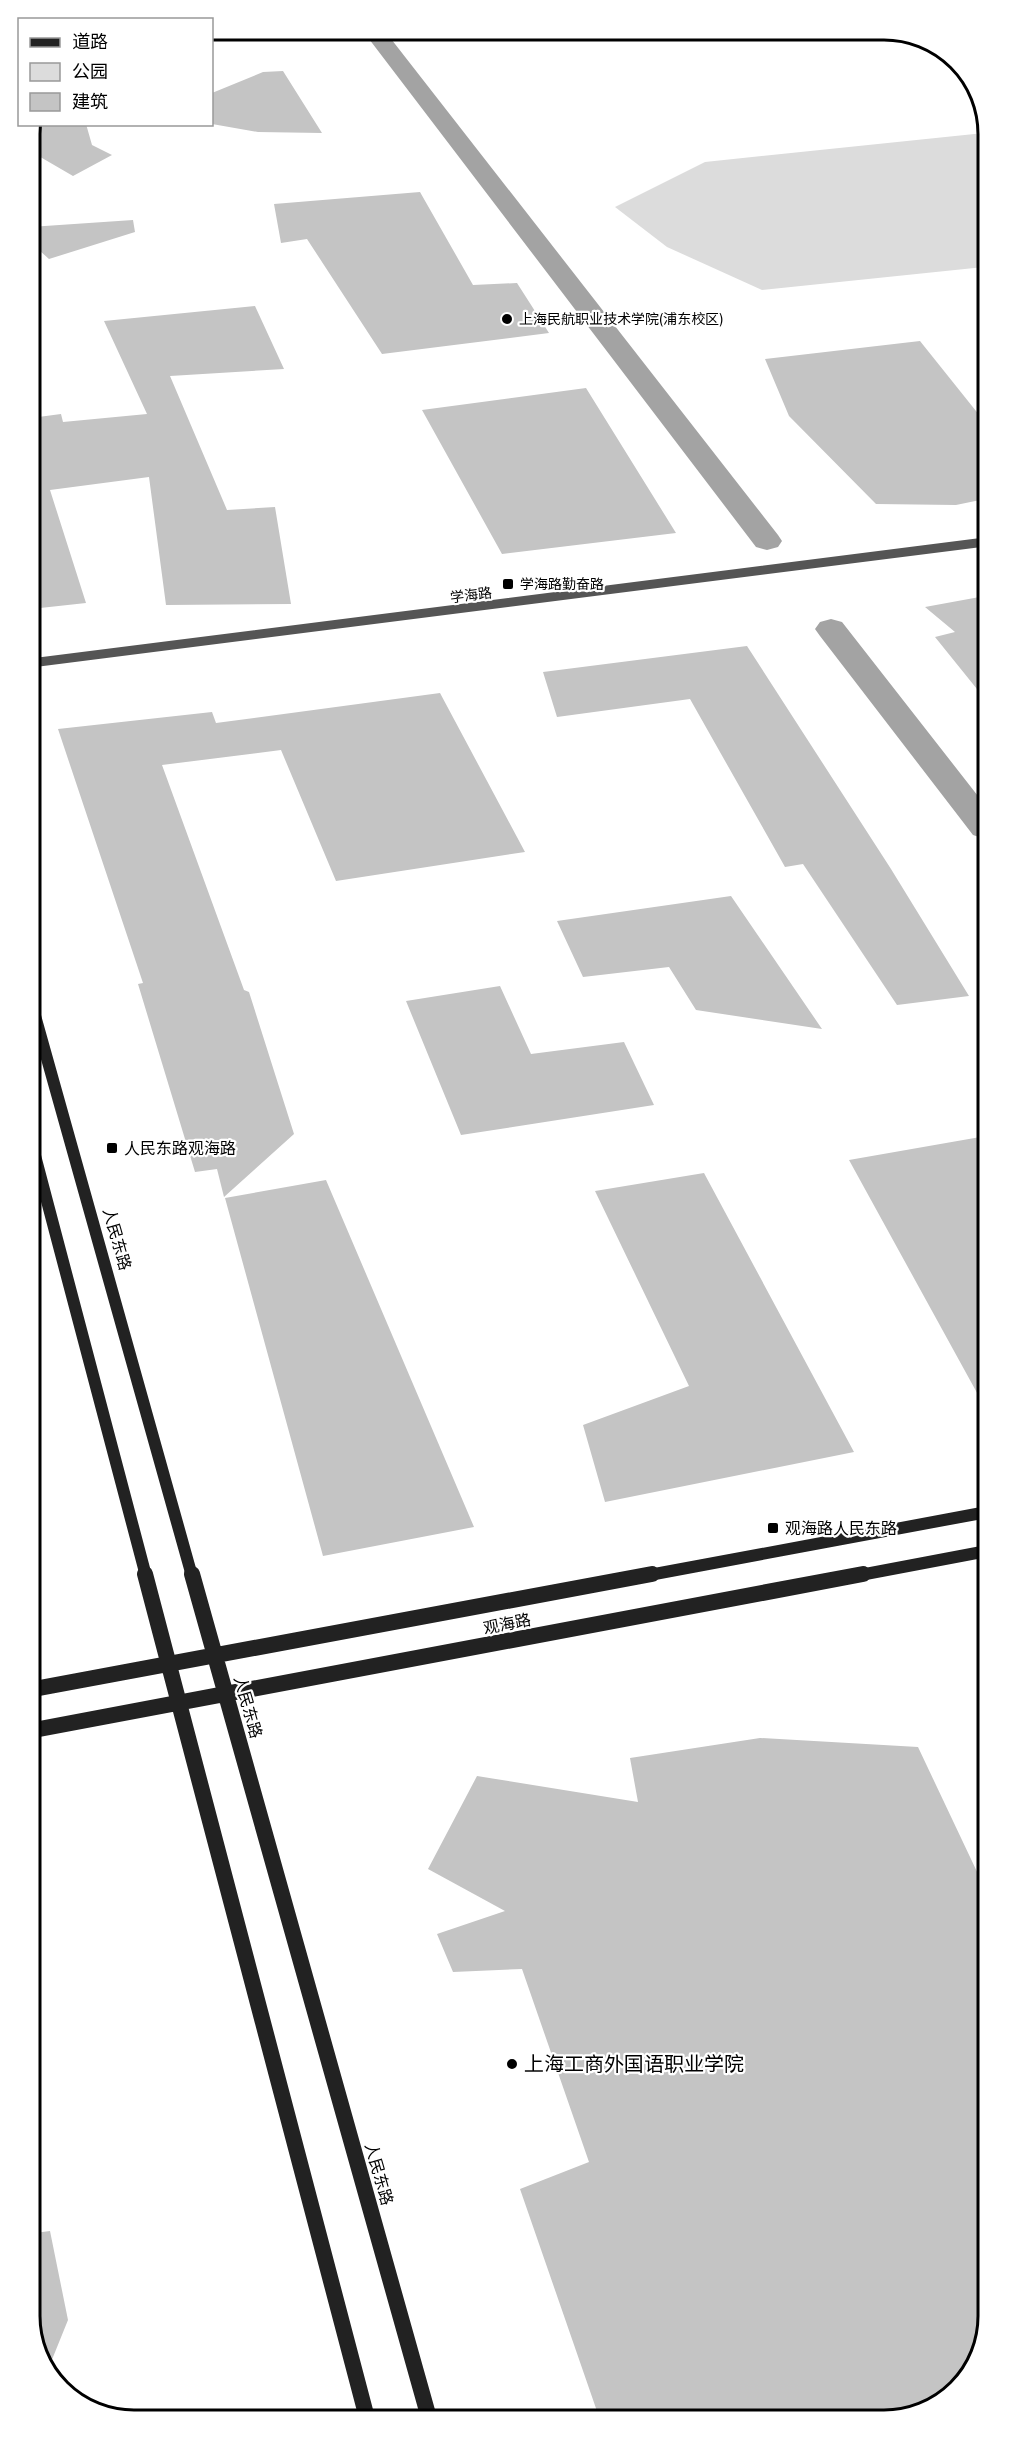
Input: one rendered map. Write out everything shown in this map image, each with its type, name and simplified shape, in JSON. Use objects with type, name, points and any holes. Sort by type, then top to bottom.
[{"type":"street","name":"学海路","points":[[41,662],[978,543]]},
{"type":"street","name":"人民东路","points":[[41,1036],[427,2409]]},
{"type":"street","points":[[41,1177],[365,2409]]},
{"type":"street","name":"观海路","points":[[40,1688],[978,1514]]},
{"type":"street","name":"观海路","points":[[40,1729],[978,1553]]},
{"type":"green space","points":[[978,134],[978,268],[762,290],[667,247],[615,207],[705,162]]},
{"type":"building","points":[[283,71],[322,133],[258,132],[213,124],[213,93],[263,72]]},
{"type":"building","points":[[41,126],[87,126],[92,145],[112,155],[73,176],[41,157]]},
{"type":"building","points":[[420,192],[473,285],[517,283],[549,333],[382,354],[307,239],[281,243],[274,204]]},
{"type":"building","points":[[133,220],[135,232],[49,259],[41,252],[41,226]]},
{"type":"building","points":[[255,306],[284,369],[170,376],[227,510],[275,507],[291,604],[166,605],[149,477],[50,490],[86,603],[41,608],[41,417],[61,414],[63,422],[147,414],[104,321]]},
{"type":"building","points":[[920,341],[978,414],[978,500],[956,505],[876,504],[789,416],[765,359]]},
{"type":"building","points":[[586,388],[676,533],[502,554],[422,410]]},
{"type":"building","points":[[978,597],[978,690],[935,637],[955,632],[925,607]]},
{"type":"building","points":[[747,646],[891,869],[969,996],[897,1005],[803,864],[785,867],[690,699],[557,717],[543,672]]},
{"type":"building","points":[[440,693],[525,852],[336,881],[281,750],[162,765],[244,990],[249,992],[294,1134],[224,1197],[217,1169],[195,1172],[138,984],[143,983],[58,729],[212,712],[216,723]]},
{"type":"building","points":[[731,896],[822,1029],[696,1010],[669,967],[583,977],[557,921]]},
{"type":"building","points":[[500,986],[531,1054],[624,1042],[654,1105],[461,1135],[406,1001]]},
{"type":"building","points":[[978,1137],[978,1395],[849,1160]]},
{"type":"building","points":[[704,1173],[854,1452],[605,1502],[583,1425],[689,1386],[595,1191]]},
{"type":"building","points":[[326,1180],[474,1527],[323,1556],[225,1198]]},
{"type":"building","points":[[760,1738],[918,1747],[978,1874],[978,2328],[963,2368],[942,2390],[915,2405],[885,2410],[596,2410],[520,2189],[589,2162],[522,1969],[453,1972],[437,1934],[505,1911],[428,1869],[477,1776],[638,1802],[630,1758]]},
{"type":"building","points":[[50,2231],[68,2320],[52,2360],[45,2346],[40,2316],[40,2232]]},
{"type":"waterway","points":[[381,40],[767,541]]},
{"type":"waterway","points":[[831,629],[978,819]]},
{"type":"place","name":"上海民航职业技术学院(浦东校区)","points":[[507,319]]},
{"type":"place","name":"学海路勤奋路","points":[[508,584]]},
{"type":"place","name":"人民东路观海路","points":[[112,1148]]},
{"type":"place","name":"观海路人民东路","points":[[773,1528]]},
{"type":"place","name":"上海工商外国语职业学院","points":[[512,2064]]}]
